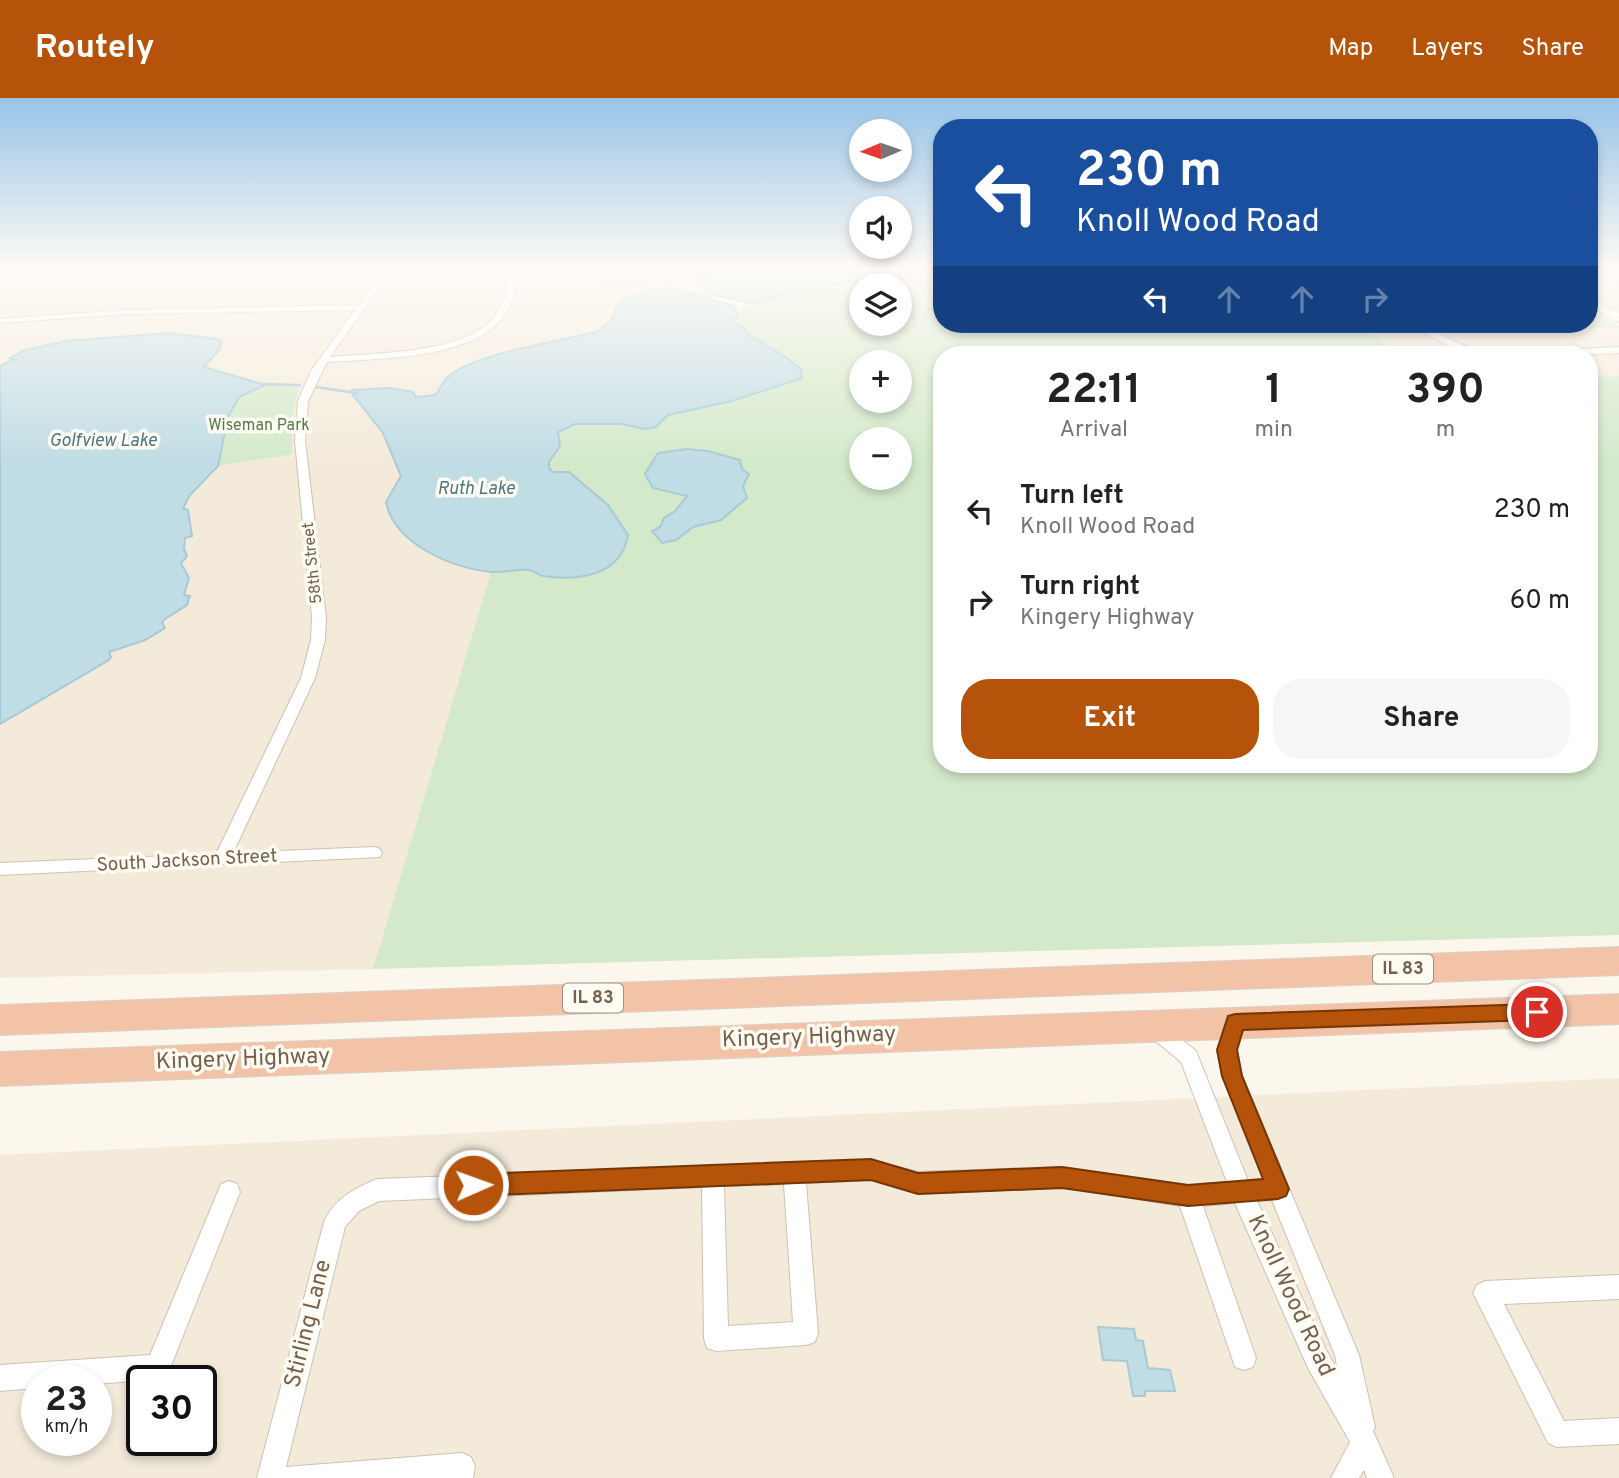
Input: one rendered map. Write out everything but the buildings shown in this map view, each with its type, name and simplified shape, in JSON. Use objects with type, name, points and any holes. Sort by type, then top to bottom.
[{"type":"highway","name":"IL 83","points":[[0,1020],[1619,961]]},
{"type":"highway","name":"Kingery Highway","points":[[0,1069],[1619,1009]]},
{"type":"street","name":"58th Street","points":[[222,858],[297,702],[314,659],[318,617],[299,425],[308,386],[340,336]]},
{"type":"street","points":[[324,360],[434,348],[469,336]]},
{"type":"street","points":[[1435,336],[1461,346]]},
{"type":"street","points":[[1598,350],[1619,350]]},
{"type":"street","name":"South Jackson Street","points":[[0,869],[374,853]]},
{"type":"street","name":"Knoll Wood Road","points":[[1235,1022],[1227,1050],[1232,1076],[1347,1355],[1365,1442]]},
{"type":"street","name":"Knoll Wood Road","points":[[1124,1026],[1162,1035],[1189,1057],[1241,1191],[1317,1359],[1365,1442],[1381,1478]]},
{"type":"street","points":[[794,1173],[806,1333],[716,1339],[713,1176],[871,1170],[918,1183],[1062,1177],[1188,1196],[1278,1189]]},
{"type":"street","name":"Stirling Lane","points":[[270,1478],[335,1222],[351,1203],[377,1190],[713,1176]]},
{"type":"street","points":[[0,1378],[158,1367],[229,1192]]},
{"type":"street","points":[[1188,1196],[1244,1358]]},
{"type":"street","points":[[1619,1287],[1485,1293],[1557,1434],[1619,1432]]},
{"type":"street","points":[[1344,1478],[1365,1442]]},
{"type":"street","points":[[291,1478],[462,1466],[460,1478]]},
{"type":"shaded area","points":[[0,336],[572,336],[500,354],[457,371],[446,378],[435,395],[416,397],[403,389],[359,388],[353,396],[383,433],[401,476],[386,502],[438,558],[491,572],[373,969],[0,978]]},
{"type":"shaded area","points":[[1376,336],[1619,336],[1619,376],[1598,377],[1598,346],[1387,346]]},
{"type":"shaded area","points":[[1619,1078],[1619,1478],[0,1478],[0,1155]]},
{"type":"green space","points":[[753,336],[1376,336],[1387,346],[933,346],[933,773],[1598,773],[1598,377],[1619,376],[1619,935],[373,969],[491,572],[531,570],[628,535],[608,504],[570,472],[553,472],[549,468],[560,446],[558,432],[575,424],[622,424],[646,429],[656,427],[668,415],[732,401],[802,378],[801,369]]},
{"type":"green space","name":"Wiseman Park","points":[[265,385],[299,386],[292,418],[292,454],[218,466],[228,417],[239,397]]},
{"type":"water","name":"Golfview Lake","points":[[125,336],[216,339],[222,342],[204,367],[265,385],[239,397],[228,417],[218,466],[190,495],[183,508],[188,510],[192,536],[185,538],[184,549],[187,556],[181,563],[189,578],[184,595],[190,596],[187,605],[162,622],[165,628],[145,640],[109,652],[109,660],[0,724],[0,366],[15,359],[10,358],[25,350],[66,341]]},
{"type":"water","name":"Ruth Lake","points":[[574,336],[752,336],[795,364],[801,369],[802,378],[732,401],[668,415],[656,427],[645,429],[622,424],[575,424],[558,432],[560,446],[549,462],[549,468],[553,472],[569,472],[608,505],[628,535],[624,549],[608,567],[584,576],[543,576],[529,570],[476,570],[443,559],[412,542],[391,517],[386,502],[401,476],[383,433],[353,395],[352,390],[389,388],[413,392],[416,397],[435,395],[443,382],[459,369],[518,349]]},
{"type":"water","points":[[687,449],[708,451],[740,460],[742,469],[749,474],[743,486],[747,498],[721,520],[693,527],[676,540],[662,543],[652,531],[660,527],[664,518],[675,511],[687,496],[653,488],[645,474],[658,453]]},
{"type":"water","points":[[1098,1327],[1134,1329],[1136,1340],[1143,1341],[1148,1368],[1170,1370],[1175,1391],[1145,1391],[1145,1396],[1133,1396],[1127,1361],[1103,1360]]},
{"type":"waterway","points":[[261,384],[300,385]]},
{"type":"waterway","points":[[315,387],[357,393]]},
{"type":"route","points":[[473,1185],[871,1170],[918,1183],[1062,1177],[1188,1196],[1278,1189],[1232,1076],[1227,1050],[1235,1022],[1537,1012]]}]
